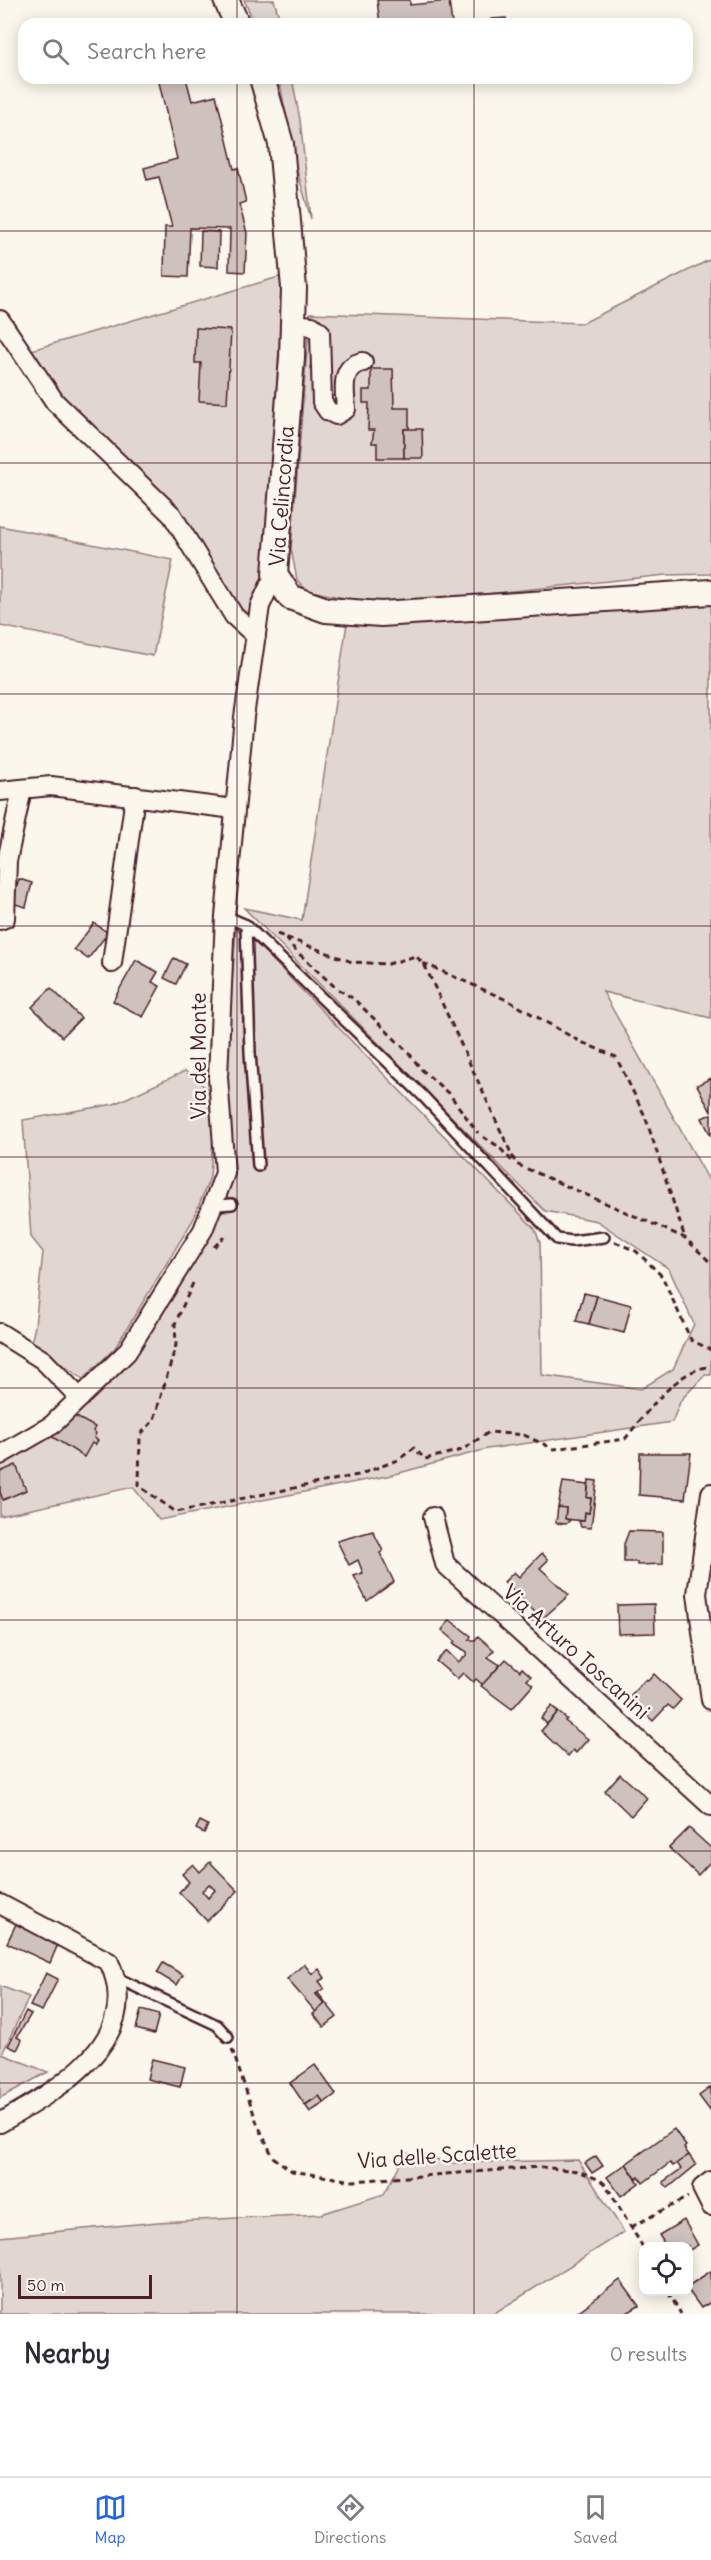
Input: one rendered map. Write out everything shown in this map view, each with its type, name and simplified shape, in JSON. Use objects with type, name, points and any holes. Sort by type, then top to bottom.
[{"type":"street","points":[[226,0],[234,18]]},
{"type":"street","name":"Via Celincordia","points":[[264,84],[281,144],[294,288],[275,574],[290,597],[326,610],[381,614],[711,592]]},
{"type":"street","points":[[0,320],[55,402],[171,515],[234,616],[256,636]]},
{"type":"street","points":[[293,324],[312,326],[320,332],[322,402],[328,411],[336,416],[346,409],[344,381],[348,370],[356,363],[363,362]]},
{"type":"street","name":"Via del Monte","points":[[0,1455],[52,1425],[127,1352],[203,1230],[225,1173],[218,1077],[225,916],[244,717],[260,606],[275,574]]},
{"type":"street","points":[[0,791],[51,786],[234,809]]},
{"type":"street","points":[[0,920],[5,918],[7,861],[22,789]]},
{"type":"street","points":[[112,963],[135,796]]},
{"type":"street","points":[[0,1333],[43,1360],[80,1398]]},
{"type":"street","points":[[711,1493],[704,1594],[711,1700]]},
{"type":"street","name":"Via Arturo Toscanini","points":[[433,1517],[445,1563],[711,1806]]},
{"type":"street","points":[[0,1904],[109,1962],[117,1978],[119,1994],[117,2012],[110,2031],[97,2052],[75,2074],[0,2123]]},
{"type":"street","points":[[711,2181],[702,2188],[711,2206]]},
{"type":"lane","points":[[225,916],[246,925],[423,1096],[557,1239],[573,1241],[604,1237]]},
{"type":"lane","points":[[246,925],[250,1052],[258,1166]]},
{"type":"lane","points":[[203,1230],[218,1205],[232,1204]]},
{"type":"lane","points":[[117,1978],[217,2025],[228,2037]]},
{"type":"path","points":[[276,934],[352,962],[388,964],[416,956],[422,962],[516,1164]]},
{"type":"path","points":[[286,937],[295,950],[336,988],[354,999],[409,1053],[421,1070],[450,1095],[484,1139],[498,1146],[516,1164],[685,1238],[711,1263]]},
{"type":"path","points":[[422,962],[509,1001],[579,1041],[616,1057],[645,1116],[685,1238]]},
{"type":"path","points":[[211,1251],[224,1237]]},
{"type":"path","points":[[604,1237],[636,1251],[662,1276],[691,1340],[711,1350]]},
{"type":"path","points":[[194,1280],[175,1324],[176,1345],[154,1420],[140,1435],[139,1486],[176,1512],[358,1475],[398,1460],[414,1448],[425,1459],[462,1450],[489,1432],[524,1435],[554,1449],[625,1439],[665,1390],[702,1367],[711,1367]]},
{"type":"path","name":"Via delle Scalette","points":[[228,2037],[256,2123],[273,2157],[292,2171],[352,2181],[540,2167],[578,2171],[606,2185],[640,2242]]},
{"type":"path","points":[[632,2227],[687,2198]]},
{"type":"path","points":[[670,2296],[681,2314]]},
{"type":"shaded area","points":[[244,0],[274,0],[279,18],[252,18]]},
{"type":"shaded area","points":[[280,84],[293,84],[300,120],[311,219],[295,163]]},
{"type":"shaded area","points":[[711,259],[711,574],[666,575],[419,601],[363,602],[306,590],[297,580],[291,549],[310,313],[583,323]]},
{"type":"shaded area","points":[[279,277],[283,290],[264,570],[251,615],[237,610],[199,551],[59,398],[25,352]]},
{"type":"shaded area","points":[[0,526],[173,560],[153,656],[0,626]]},
{"type":"shaded area","points":[[711,600],[711,1018],[603,992],[711,1184],[711,1375],[705,1375],[681,1400],[672,1422],[487,1449],[392,1475],[159,1520],[133,1487],[0,1516],[0,1465],[83,1404],[136,1356],[213,1231],[232,1175],[226,1066],[236,929],[254,941],[535,1229],[540,1243],[542,1375],[641,1389],[673,1369],[694,1324],[669,1269],[597,1221],[545,1211],[244,908],[302,920],[347,623]]},
{"type":"shaded area","points":[[185,1071],[209,1090],[214,1123],[210,1177],[193,1220],[115,1348],[83,1379],[31,1343],[43,1252],[31,1237],[23,1120],[114,1104]]},
{"type":"shaded area","points":[[0,1986],[29,1997],[2,2054],[48,2072],[0,2098]]},
{"type":"shaded area","points":[[406,2153],[454,2163],[578,2160],[624,2232],[493,2314],[0,2314],[0,2237],[158,2222],[321,2214],[384,2194]]},
{"type":"building","points":[[377,0],[410,0],[410,5],[449,1],[451,18],[379,18]]},
{"type":"building","points":[[159,84],[188,84],[192,101],[216,95],[234,169],[238,168],[246,202],[239,204],[247,233],[245,272],[229,271],[230,229],[190,228],[188,277],[164,276],[165,227],[172,227],[159,177],[147,180],[144,168],[177,159]]},
{"type":"building","points":[[201,231],[219,232],[218,267],[200,266]]},
{"type":"building","points":[[196,328],[231,330],[227,403],[199,401],[201,363],[195,363]]},
{"type":"building","points":[[371,369],[393,369],[394,408],[409,408],[409,429],[404,429],[404,458],[377,458],[377,443],[372,443],[374,430],[368,430],[369,403],[363,403],[363,390],[371,390]]},
{"type":"building","points":[[404,429],[422,429],[423,458],[404,458]]},
{"type":"building","points":[[19,879],[32,883],[26,907],[12,903]]},
{"type":"building","points":[[94,923],[108,933],[88,959],[74,949]]},
{"type":"building","points":[[174,958],[186,964],[176,984],[164,978]]},
{"type":"building","points":[[136,960],[158,972],[152,982],[160,986],[143,1017],[113,1001]]},
{"type":"building","points":[[51,988],[81,1018],[62,1037],[32,1007]]},
{"type":"building","points":[[711,1078],[711,1112],[697,1085]]},
{"type":"building","points":[[711,1114],[711,1136],[702,1118]]},
{"type":"building","points":[[584,1293],[597,1296],[589,1324],[576,1321]]},
{"type":"building","points":[[597,1296],[631,1305],[624,1333],[589,1324]]},
{"type":"building","points":[[67,1412],[95,1427],[94,1438],[98,1440],[95,1445],[92,1443],[84,1457],[51,1436]]},
{"type":"building","points":[[640,1453],[691,1453],[685,1499],[639,1495]]},
{"type":"building","points":[[16,1465],[26,1490],[3,1500],[0,1492],[0,1472]]},
{"type":"building","points":[[589,1480],[597,1481],[591,1528],[581,1527],[579,1521],[584,1521],[585,1512],[589,1513],[591,1498],[587,1498]]},
{"type":"building","points":[[563,1482],[588,1485],[587,1498],[591,1498],[589,1513],[585,1512],[584,1521],[565,1519],[566,1508],[558,1507]]},
{"type":"building","points":[[558,1507],[566,1508],[565,1519],[570,1520],[566,1524],[556,1523]]},
{"type":"building","points":[[373,1531],[383,1551],[380,1553],[394,1582],[367,1601],[354,1576],[363,1573],[358,1560],[349,1565],[337,1541]]},
{"type":"building","points":[[629,1531],[663,1532],[663,1564],[637,1565],[637,1562],[624,1562],[624,1544]]},
{"type":"building","points":[[542,1553],[548,1560],[540,1568],[569,1595],[542,1619],[504,1582],[514,1572],[519,1577]]},
{"type":"building","points":[[654,1604],[655,1633],[618,1634],[617,1605]]},
{"type":"building","points":[[450,1620],[471,1636],[469,1640],[475,1640],[478,1636],[494,1650],[488,1657],[500,1665],[483,1685],[476,1679],[473,1682],[463,1673],[457,1679],[436,1661],[447,1651],[458,1662],[467,1655],[467,1652],[453,1643],[455,1641],[442,1630]]},
{"type":"building","points":[[506,1659],[520,1671],[522,1668],[531,1676],[527,1680],[533,1685],[512,1709],[481,1686]]},
{"type":"building","points":[[654,1674],[681,1700],[673,1709],[668,1705],[653,1721],[628,1698]]},
{"type":"building","points":[[552,1706],[558,1712],[547,1724],[541,1718]]},
{"type":"building","points":[[558,1712],[567,1719],[565,1721],[588,1739],[576,1753],[573,1750],[568,1756],[541,1731]]},
{"type":"building","points":[[620,1774],[647,1798],[631,1816],[605,1791]]},
{"type":"building","points":[[200,1821],[208,1825],[204,1833],[196,1829]]},
{"type":"building","points":[[689,1828],[711,1848],[711,1861],[698,1875],[669,1848]]},
{"type":"building","points":[[210,1862],[238,1891],[207,1921],[179,1892],[189,1882],[182,1874],[193,1864],[200,1872]],"holes":[[[209,1884],[215,1890],[208,1898],[202,1891]]]},
{"type":"building","points":[[16,1924],[58,1944],[50,1963],[7,1943]]},
{"type":"building","points":[[163,1963],[183,1975],[177,1985],[157,1973]]},
{"type":"building","points":[[304,1964],[312,1974],[319,1969],[325,1978],[319,1981],[324,1988],[316,1994],[325,2004],[316,2012],[287,1979]]},
{"type":"building","points":[[46,1973],[58,1979],[42,2011],[30,2006]]},
{"type":"building","points":[[318,1993],[337,2017],[324,2027],[313,2014],[325,2004],[316,1994]]},
{"type":"building","points":[[141,2010],[159,2015],[154,2034],[136,2029]]},
{"type":"building","points":[[26,2011],[31,2014],[17,2037],[22,2040],[17,2050],[8,2046]]},
{"type":"building","points":[[152,2059],[185,2067],[180,2087],[147,2079]]},
{"type":"building","points":[[315,2065],[336,2094],[324,2103],[319,2096],[305,2105],[290,2083]]},
{"type":"building","points":[[711,2087],[711,2112],[699,2096]]},
{"type":"building","points":[[319,2096],[324,2103],[310,2112],[305,2105]]},
{"type":"building","points":[[674,2129],[686,2146],[684,2148],[689,2155],[673,2166],[670,2163],[643,2183],[639,2177],[637,2179],[626,2164]]},
{"type":"building","points":[[689,2155],[696,2165],[668,2188],[663,2182],[681,2169],[677,2163]]},
{"type":"building","points":[[596,2156],[603,2166],[592,2173],[585,2163]]},
{"type":"building","points":[[626,2164],[639,2183],[621,2196],[607,2177]]},
{"type":"building","points":[[684,2220],[698,2245],[693,2248],[693,2242],[663,2242],[659,2235]]},
{"type":"building","points":[[711,2271],[711,2302],[701,2308],[692,2296],[693,2283]]},
{"type":"building","points":[[620,2280],[639,2306],[625,2314],[575,2314]]}]
